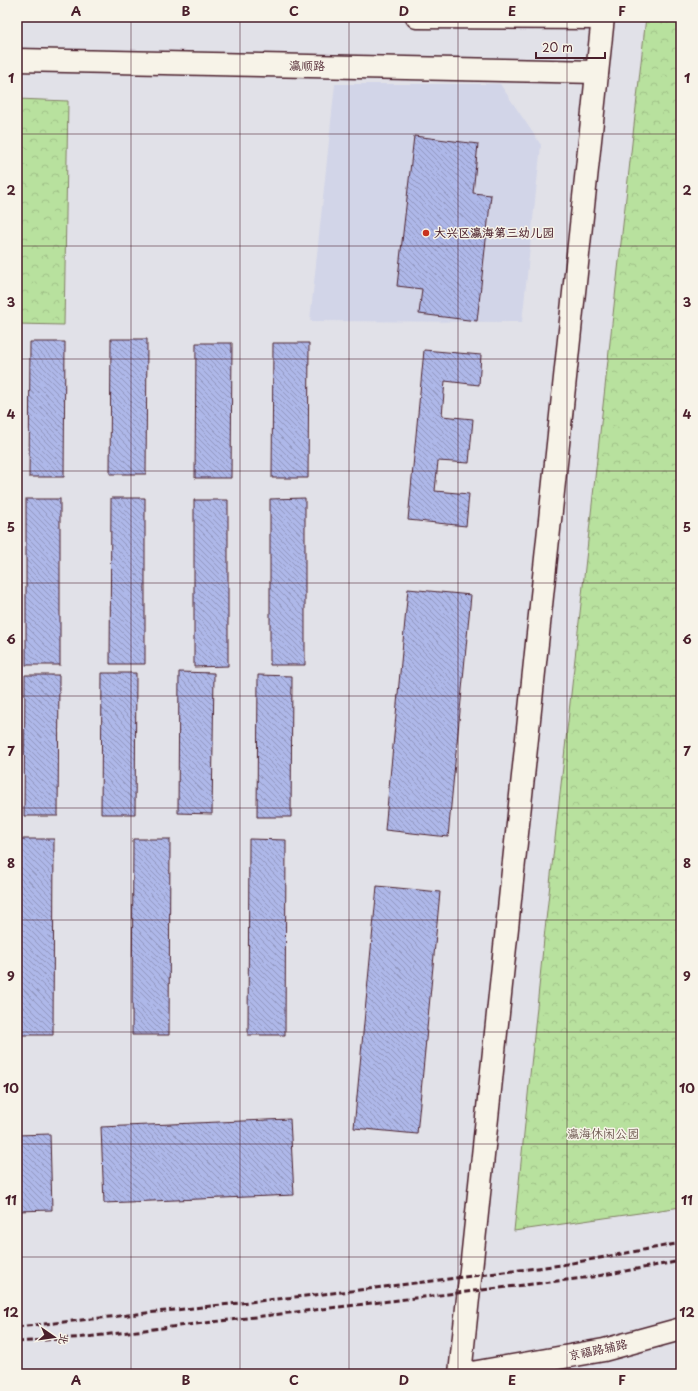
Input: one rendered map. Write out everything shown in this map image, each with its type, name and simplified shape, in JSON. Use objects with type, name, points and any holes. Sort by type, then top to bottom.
[{"type":"street","points":[[417,17],[603,18],[460,1374]]},
{"type":"street","name":"瀛顺路","points":[[17,60],[597,72]]},
{"type":"street","name":"京福路辅路","points":[[466,1374],[604,1350],[681,1329]]},
{"type":"shaded area","name":"大兴区瀛海第三幼儿园","points":[[335,84],[500,84],[541,145],[522,322],[310,321]]},
{"type":"green space","name":"瀛海休闲公园","points":[[646,17],[681,17],[681,1207],[514,1231],[545,929]]},
{"type":"green space","points":[[17,99],[68,101],[64,325],[17,324]]},
{"type":"building","points":[[414,136],[478,144],[473,193],[491,195],[477,321],[419,314],[422,289],[397,286]]},
{"type":"building","points":[[111,339],[147,339],[146,474],[110,474]]},
{"type":"building","points":[[30,342],[65,342],[64,477],[29,477]]},
{"type":"building","points":[[196,343],[232,343],[231,478],[195,478]]},
{"type":"building","points":[[273,343],[309,343],[308,478],[272,478]]},
{"type":"building","points":[[424,350],[481,355],[479,385],[445,381],[442,416],[473,419],[469,463],[438,461],[435,491],[469,494],[466,526],[408,520]]},
{"type":"building","points":[[111,498],[145,498],[145,664],[110,664]]},
{"type":"building","points":[[305,498],[305,665],[270,665],[270,499]]},
{"type":"building","points":[[26,499],[60,499],[60,665],[26,665]]},
{"type":"building","points":[[194,500],[228,500],[228,666],[194,667]]},
{"type":"building","points":[[408,589],[471,595],[448,837],[385,830]]},
{"type":"building","points":[[179,672],[214,673],[212,814],[178,813]]},
{"type":"building","points":[[102,673],[136,673],[135,814],[101,814]]},
{"type":"building","points":[[25,675],[59,675],[58,816],[24,816]]},
{"type":"building","points":[[258,675],[292,676],[291,817],[257,817]]},
{"type":"building","points":[[17,839],[54,839],[53,1035],[17,1035]]},
{"type":"building","points":[[133,839],[170,839],[169,1035],[132,1035]]},
{"type":"building","points":[[249,839],[286,840],[285,1035],[248,1035]]},
{"type":"building","points":[[377,886],[440,892],[417,1134],[354,1128]]},
{"type":"building","points":[[290,1119],[294,1195],[104,1203],[101,1127]]},
{"type":"building","points":[[50,1134],[52,1210],[17,1211],[17,1135]]},
{"type":"railway","points":[[17,1327],[351,1291],[561,1265],[681,1243]]},
{"type":"railway","points":[[17,1342],[86,1337],[592,1277],[681,1261]]},
{"type":"place","name":"大兴区瀛海第三幼儿园","points":[[426,233]]}]
